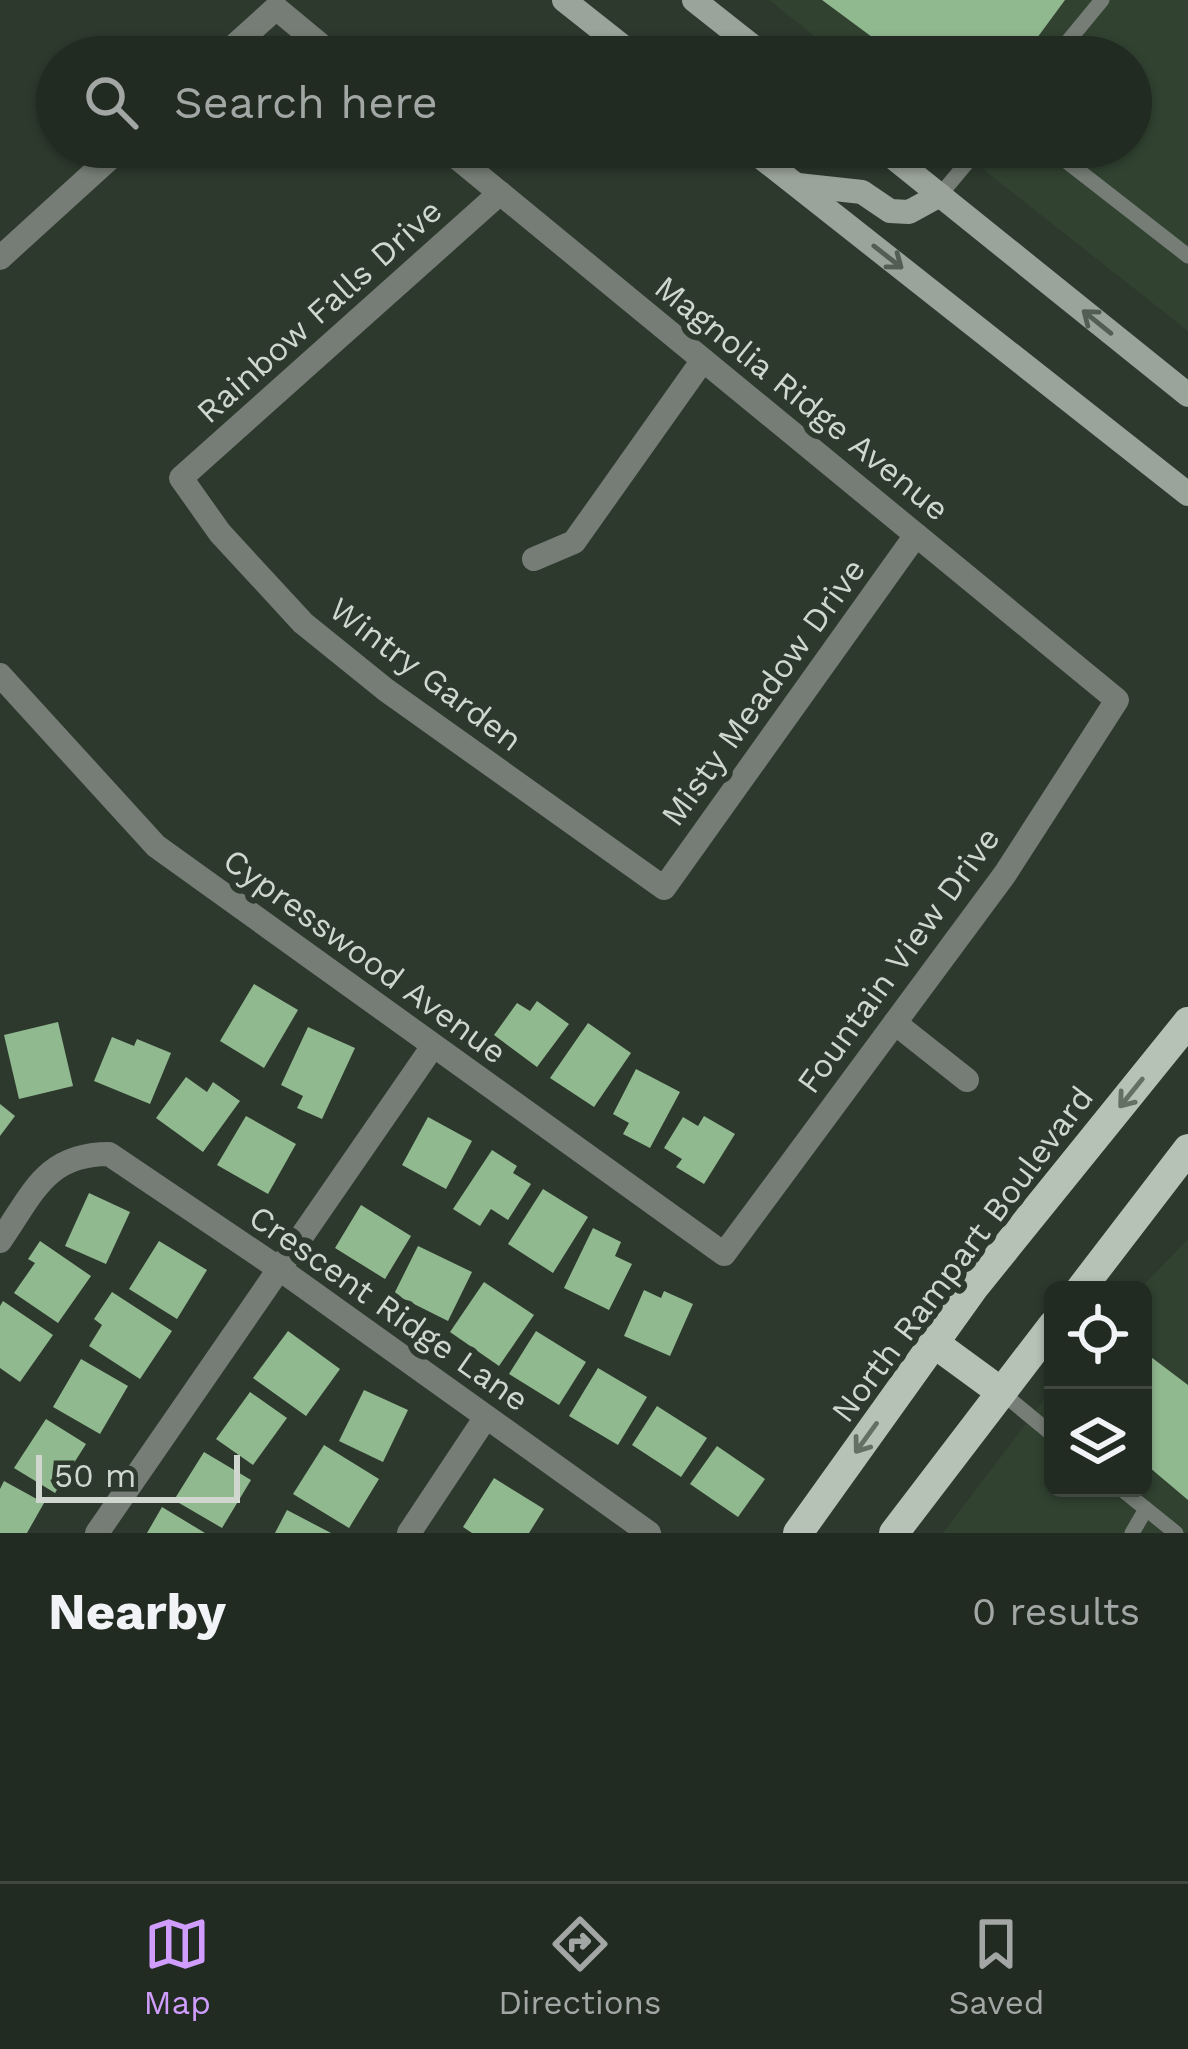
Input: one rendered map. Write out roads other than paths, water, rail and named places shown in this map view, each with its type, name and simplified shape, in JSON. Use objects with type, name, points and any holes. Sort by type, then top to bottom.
[{"type":"main road","points":[[564,0],[609,36]]},
{"type":"main road","points":[[694,0],[739,36]]},
{"type":"main road","points":[[775,168],[1188,494]]},
{"type":"main road","points":[[906,168],[1188,395]]},
{"type":"main road","points":[[796,185],[862,192],[890,211],[909,212],[940,195]]},
{"type":"main road","name":"North Rampart Boulevard","points":[[798,1533],[974,1287],[1188,1022]]},
{"type":"main road","points":[[1087,1281],[1188,1149]]},
{"type":"main road","points":[[894,1533],[1044,1337]]},
{"type":"main road","points":[[934,1343],[1001,1392]]},
{"type":"street","points":[[245,36],[276,8],[310,36]]},
{"type":"street","points":[[1,256],[99,168]]},
{"type":"street","name":"Magnolia Ridge Avenue","points":[[470,168],[1117,700]]},
{"type":"street","name":"Rainbow Falls Drive","points":[[182,478],[500,193]]},
{"type":"street","points":[[534,559],[574,542],[703,360]]},
{"type":"street","name":"Wintry Garden","points":[[182,478],[220,533],[303,622],[386,690],[664,888]]},
{"type":"street","name":"Misty Meadow Drive","points":[[664,888],[916,535]]},
{"type":"street","name":"Cypresswood Avenue","points":[[0,675],[156,846],[724,1254]]},
{"type":"street","name":"Fountain View Drive","points":[[724,1254],[1005,874],[1117,700]]},
{"type":"street","points":[[895,1023],[967,1080]]},
{"type":"street","points":[[97,1533],[433,1046]]},
{"type":"street","name":"Crescent Ridge Lane","points":[[0,1241],[43,1179],[61,1162],[84,1154],[109,1154],[281,1270],[649,1533]]},
{"type":"street","points":[[409,1533],[486,1417]]},
{"type":"lane","points":[[1072,36],[1102,0]]},
{"type":"lane","points":[[940,195],[962,168]]},
{"type":"lane","points":[[1075,168],[1188,256]]},
{"type":"lane","points":[[1001,1392],[1044,1428]]},
{"type":"lane","points":[[1132,1497],[1176,1533]]},
{"type":"lane","points":[[1132,1533],[1147,1509]]}]
